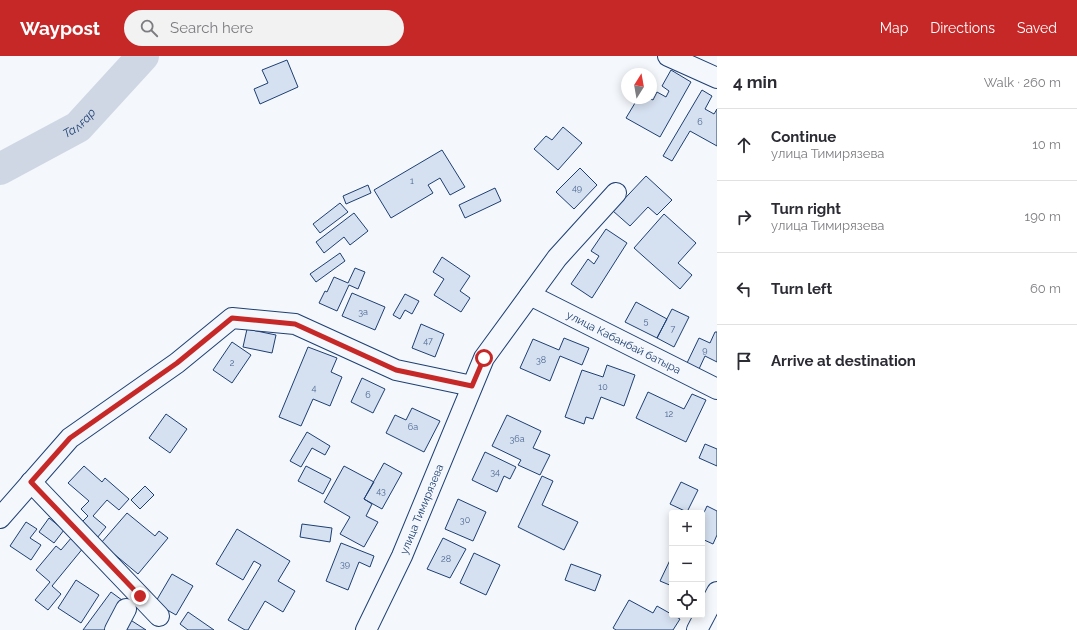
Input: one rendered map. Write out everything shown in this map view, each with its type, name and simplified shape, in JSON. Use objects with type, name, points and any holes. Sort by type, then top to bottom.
[{"type":"street","points":[[668,56],[717,78]]},
{"type":"street","name":"улица Тимирязева","points":[[366,630],[402,556],[484,358],[557,258],[616,193]]},
{"type":"street","name":"улица Кабанбай батыра","points":[[530,295],[717,389]]},
{"type":"street","points":[[0,518],[70,438],[177,363],[232,318],[295,324],[396,370],[472,386]]},
{"type":"street","points":[[31,482],[159,616]]},
{"type":"street","points":[[697,630],[717,592]]},
{"type":"street","points":[[115,630],[126,609]]},
{"type":"building","points":[[287,60],[298,87],[260,104],[254,89],[268,83],[262,70]]},
{"type":"building","points":[[671,70],[691,82],[660,137],[626,118],[634,104],[657,104],[657,92],[666,97],[669,91],[662,86]]},
{"type":"building","points":[[702,90],[712,96],[705,109],[714,114],[717,109],[717,146],[690,131],[672,161],[663,156]]},
{"type":"building","points":[[563,127],[582,143],[558,170],[534,149],[546,136],[552,140]]},
{"type":"building","points":[[442,150],[465,187],[450,195],[440,178],[428,185],[433,193],[391,218],[374,190]]},
{"type":"building","points":[[580,168],[597,185],[574,209],[556,192]]},
{"type":"building","points":[[646,176],[672,200],[657,215],[648,207],[630,226],[613,211]]},
{"type":"building","points":[[368,185],[371,193],[346,204],[343,196]]},
{"type":"building","points":[[495,188],[501,201],[465,218],[459,205]]},
{"type":"building","points":[[340,203],[348,212],[320,233],[313,224]]},
{"type":"building","points":[[354,213],[368,231],[350,245],[344,237],[324,253],[316,242]]},
{"type":"building","points":[[664,214],[696,243],[678,263],[692,275],[680,289],[634,248]]},
{"type":"building","points":[[606,229],[627,243],[592,298],[571,284],[588,259],[594,264],[599,256],[591,251]]},
{"type":"building","points":[[340,253],[345,261],[316,282],[310,274]]},
{"type":"building","points":[[442,257],[470,276],[460,291],[470,298],[461,312],[434,295],[444,279],[433,272]]},
{"type":"building","points":[[355,268],[365,272],[358,289],[349,285],[337,311],[319,303],[325,291],[327,292],[334,277],[348,283]]},
{"type":"building","points":[[352,293],[385,307],[375,330],[342,316]]},
{"type":"building","points":[[405,294],[419,301],[412,314],[405,310],[400,319],[393,315]]},
{"type":"building","points":[[636,302],[667,319],[657,338],[625,322]]},
{"type":"building","points":[[672,309],[689,317],[674,347],[657,338]]},
{"type":"building","points":[[421,324],[444,334],[435,357],[412,348]]},
{"type":"building","points":[[247,329],[276,335],[272,353],[243,347]]},
{"type":"building","points":[[715,332],[717,332],[717,362],[705,356],[699,369],[687,363],[699,338],[710,343]]},
{"type":"building","points":[[564,338],[589,348],[582,365],[560,356],[550,381],[520,368],[533,339],[559,350]]},
{"type":"building","points":[[232,342],[251,355],[232,383],[213,370]]},
{"type":"building","points":[[308,347],[337,358],[331,372],[342,377],[330,406],[313,399],[301,426],[279,417]]},
{"type":"building","points":[[607,365],[635,375],[624,406],[601,397],[593,419],[586,417],[584,424],[565,417],[582,370],[603,377]]},
{"type":"building","points":[[362,378],[385,389],[373,413],[351,402]]},
{"type":"building","points":[[648,392],[684,409],[692,394],[706,400],[686,442],[636,418]]},
{"type":"building","points":[[412,408],[440,421],[424,452],[386,433],[395,415],[406,420]]},
{"type":"building","points":[[166,414],[187,429],[170,453],[149,438]]},
{"type":"building","points":[[507,415],[541,431],[533,448],[550,455],[540,475],[518,465],[521,460],[492,446]]},
{"type":"building","points":[[307,432],[330,446],[325,455],[312,448],[301,467],[290,461]]},
{"type":"building","points":[[705,444],[717,449],[717,466],[699,458]]},
{"type":"building","points":[[485,452],[516,467],[510,479],[504,476],[497,492],[472,480]]},
{"type":"building","points":[[384,463],[402,473],[382,509],[364,499]]},
{"type":"building","points":[[84,466],[102,482],[105,478],[129,499],[119,510],[107,500],[93,516],[106,527],[97,538],[81,523],[88,516],[81,509],[89,501],[68,483]]},
{"type":"building","points":[[306,466],[331,479],[323,494],[298,481]]},
{"type":"building","points":[[344,466],[374,482],[364,499],[372,504],[366,516],[378,522],[364,547],[340,534],[350,517],[324,502]]},
{"type":"building","points":[[542,476],[553,481],[542,505],[578,522],[564,550],[518,527]]},
{"type":"building","points":[[681,482],[698,490],[688,510],[683,510],[670,504]]},
{"type":"building","points":[[145,486],[154,495],[140,509],[131,500]]},
{"type":"building","points":[[458,499],[486,512],[473,541],[445,529]]},
{"type":"building","points":[[707,506],[717,511],[717,535],[713,544],[705,540],[705,510]]},
{"type":"building","points":[[127,513],[155,536],[159,531],[168,538],[138,574],[101,543]]},
{"type":"building","points":[[49,518],[64,530],[54,543],[39,532]]},
{"type":"building","points":[[26,522],[37,529],[30,538],[41,545],[31,560],[10,546]]},
{"type":"building","points":[[302,524],[332,528],[330,542],[300,537]]},
{"type":"building","points":[[237,529],[290,561],[278,581],[295,591],[283,612],[265,601],[248,630],[245,630],[228,620],[261,565],[254,561],[243,580],[216,564]]},
{"type":"building","points":[[72,537],[84,547],[52,586],[61,594],[48,610],[35,600],[50,582],[36,570],[56,546],[61,550]]},
{"type":"building","points":[[443,538],[466,549],[450,578],[427,569]]},
{"type":"building","points":[[341,543],[374,556],[370,567],[359,562],[348,590],[326,581]]},
{"type":"building","points":[[474,553],[500,565],[486,595],[460,583]]},
{"type":"building","points":[[669,562],[669,585],[660,581]]},
{"type":"building","points":[[571,564],[601,575],[595,591],[565,580]]},
{"type":"building","points":[[172,574],[193,586],[176,615],[155,603]]},
{"type":"building","points":[[76,580],[99,595],[81,623],[58,608]]},
{"type":"building","points":[[111,592],[126,603],[106,630],[83,630]]},
{"type":"building","points":[[629,600],[653,613],[657,606],[669,613],[669,618],[680,619],[673,630],[616,630],[613,628]]},
{"type":"building","points":[[188,612],[214,630],[188,630],[180,624]]},
{"type":"building","points":[[129,619],[146,630],[122,630]]},
{"type":"waterway","name":"Талғар","points":[[0,169],[78,127],[143,56]]},
{"type":"route","points":[[140,596],[31,482],[70,438],[177,363],[232,318],[295,324],[396,370],[472,386],[484,358]]}]
